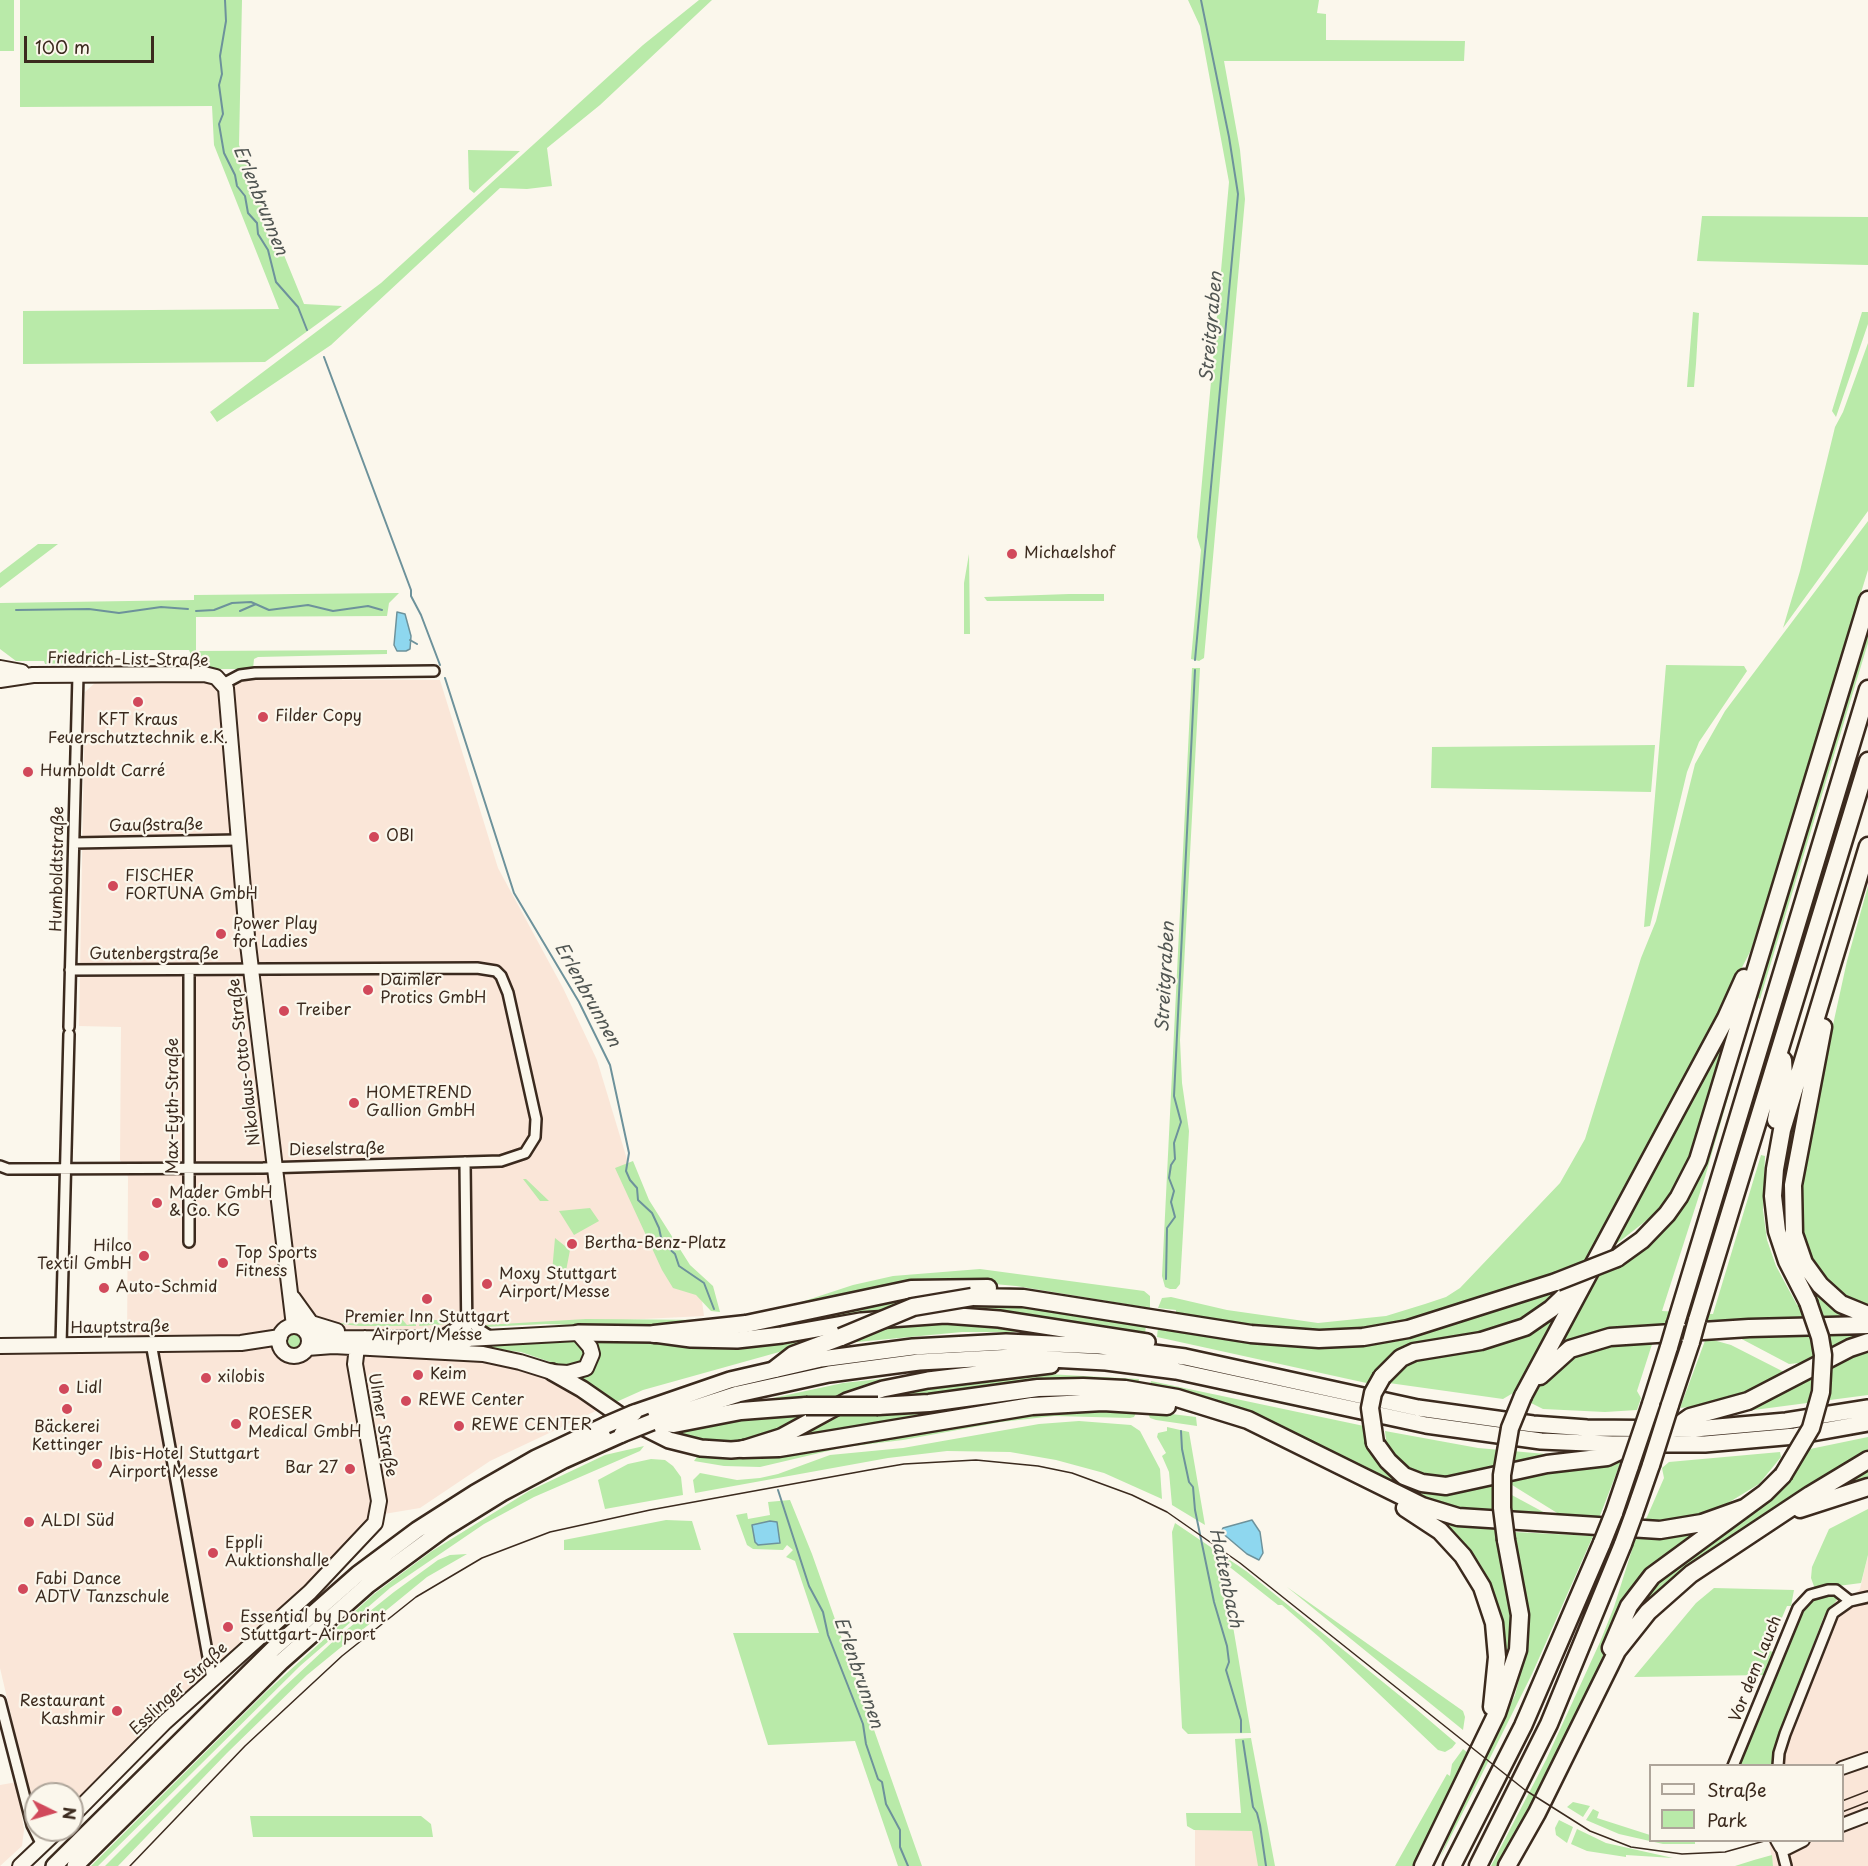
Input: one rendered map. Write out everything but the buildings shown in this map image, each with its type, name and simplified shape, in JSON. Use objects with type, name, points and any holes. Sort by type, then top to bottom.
[{"type":"highway","points":[[775,1369],[793,1355],[906,1309],[944,1300],[972,1297],[1023,1298],[1268,1336],[1340,1339],[1408,1329],[1556,1282],[1617,1258],[1654,1228],[1679,1197],[1689,1180],[1706,1135],[1868,600]]},
{"type":"highway","points":[[1452,1866],[1532,1709],[1614,1513],[1669,1347],[1868,689]]},
{"type":"highway","points":[[1478,1866],[1549,1724],[1634,1514],[1691,1342],[1868,761]]},
{"type":"highway","points":[[1507,1866],[1538,1813],[1587,1707],[1624,1615],[1642,1587],[1652,1576],[1765,1493],[1783,1475],[1811,1428],[1821,1392],[1823,1355],[1809,1302],[1787,1261],[1777,1231],[1773,1196],[1777,1154],[1868,846]]},
{"type":"highway","points":[[1423,1866],[1484,1743],[1512,1674],[1520,1632],[1519,1600],[1506,1540],[1502,1508],[1502,1475],[1510,1428],[1523,1396],[1726,1018],[1749,967],[1762,951]]},
{"type":"highway","points":[[1830,971],[1825,1015],[1793,1185],[1792,1219],[1798,1248],[1811,1275],[1841,1304],[1868,1315]]},
{"type":"highway","points":[[1777,1154],[1774,1129],[1784,1077],[1783,1040]]},
{"type":"highway","points":[[1588,1273],[1564,1298],[1525,1327],[1480,1341],[1414,1352],[1401,1358],[1382,1377],[1373,1393],[1370,1408],[1375,1443],[1388,1461],[1404,1476],[1422,1483],[1446,1485],[1547,1464],[1607,1457],[1632,1445]]},
{"type":"highway","points":[[654,1334],[746,1324],[911,1288],[988,1288],[1010,1290],[1023,1298]]},
{"type":"highway","points":[[578,1333],[654,1334],[691,1339],[748,1340],[878,1319],[945,1315],[1007,1320],[1148,1353],[1222,1380],[1453,1430],[1541,1440],[1632,1445],[1729,1442],[1796,1436],[1868,1423]]},
{"type":"highway","points":[[1523,1396],[1561,1355],[1594,1340],[1749,1328],[1868,1325]]},
{"type":"highway","points":[[1673,1429],[1690,1417],[1748,1401],[1850,1348],[1868,1342]]},
{"type":"highway","points":[[54,1866],[273,1649],[358,1574],[475,1493],[536,1458],[634,1413],[708,1387],[775,1369],[867,1352],[959,1343],[1064,1344],[1185,1357],[1395,1403],[1486,1419],[1587,1428],[1673,1429],[1786,1421],[1868,1408]]},
{"type":"highway","points":[[743,1449],[781,1437],[847,1401],[876,1391],[928,1380],[1148,1353]]},
{"type":"highway","points":[[75,1866],[281,1662],[368,1585],[444,1529],[564,1460],[652,1422],[749,1391],[861,1368],[965,1359],[1083,1360]]},
{"type":"highway","points":[[552,1372],[621,1416],[669,1440],[711,1449],[779,1448],[1032,1406],[1143,1397]]},
{"type":"highway","points":[[652,1422],[674,1424],[741,1411],[806,1406],[929,1403],[1051,1388],[1205,1405],[1263,1426],[1422,1506],[1442,1513],[1479,1520],[1660,1530],[1702,1523],[1744,1508]]},
{"type":"highway","points":[[1587,1707],[1617,1651],[1655,1605],[1691,1574],[1868,1460]]},
{"type":"highway","points":[[1375,1482],[1392,1500],[1440,1531],[1463,1556],[1482,1587],[1494,1623],[1497,1658],[1494,1692],[1484,1743]]},
{"type":"highway","points":[[1779,1516],[1868,1487]]},
{"type":"main road","name":"Friedrich-List-Straße","points":[[33,675],[0,670],[0,679],[33,675],[204,674],[216,677],[223,684]]},
{"type":"main road","name":"Nikolaus-Otto-Straße","points":[[223,684],[228,704],[250,970],[290,1293],[285,1336]]},
{"type":"main road","points":[[285,1336],[302,1328],[308,1341],[365,1341],[437,1339],[468,1346],[552,1372],[579,1372],[586,1368],[592,1354],[590,1347],[578,1333],[494,1338],[468,1346],[365,1341],[311,1323],[302,1314],[290,1293]]},
{"type":"main road","name":"Hauptstraße","points":[[0,1346],[241,1343],[285,1336],[294,1356],[302,1354],[308,1341]]},
{"type":"main road","name":"Ulmer Straße","points":[[365,1341],[355,1359],[358,1389],[379,1508]]},
{"type":"main road","name":"Esslinger Straße","points":[[84,1804],[212,1679],[355,1548],[375,1523],[379,1508]]},
{"type":"main road","points":[[20,1866],[45,1842]]},
{"type":"street","name":"Friedrich-List-Straße","points":[[223,684],[240,675],[255,673],[434,671]]},
{"type":"street","name":"Humboldtstraße","points":[[61,1345],[78,675]]},
{"type":"street","name":"Gaußstraße","points":[[74,843],[238,840]]},
{"type":"street","name":"Gutenbergstraße","points":[[70,970],[490,969]]},
{"type":"street","name":"Dieselstraße","points":[[0,1166],[8,1169],[275,1167],[511,1160],[522,1155],[531,1146],[537,1128],[508,993],[501,976],[490,969]]},
{"type":"street","name":"Max-Eyth-Straße","points":[[189,970],[189,1242]]},
{"type":"street","points":[[465,1162],[468,1346]]},
{"type":"street","points":[[467,1315],[477,1328],[494,1338]]},
{"type":"street","points":[[437,1339],[455,1328],[467,1315]]},
{"type":"street","points":[[152,1343],[212,1679]]},
{"type":"street","name":"Vor dem Lauch","points":[[1734,1764],[1798,1608],[1810,1595],[1828,1590],[1836,1590],[1850,1601]]},
{"type":"street","points":[[1778,1764],[1779,1753],[1833,1613],[1850,1601],[1868,1597]]},
{"type":"street","points":[[0,1701],[32,1826],[42,1845]]},
{"type":"street","points":[[1844,1767],[1868,1759]]},
{"type":"street","points":[[1844,1824],[1868,1815]]},
{"type":"street","points":[[1779,1844],[1789,1847],[1799,1842]]},
{"type":"street","points":[[1779,1844],[1786,1866]]},
{"type":"shaded area","points":[[245,679],[440,680],[498,868],[563,988],[597,1060],[636,1189],[702,1301],[704,1316],[480,1327],[479,1361],[515,1367],[547,1378],[600,1409],[490,1461],[420,1508],[372,1516],[349,1547],[200,1683],[84,1797],[84,1782],[27,1782],[0,1668],[0,1352],[127,1351],[128,1177],[120,1160],[121,1027],[79,1026],[85,692],[96,682]]},
{"type":"shaded area","points":[[1868,1555],[1868,1866],[1773,1866],[1769,1842],[1844,1842],[1844,1764],[1773,1764],[1773,1751],[1824,1616],[1837,1600],[1849,1599],[1860,1589]]},
{"type":"shaded area","points":[[17,1782],[24,1830],[22,1846],[0,1866],[0,1785]]},
{"type":"shaded area","points":[[1251,1819],[1263,1866],[1195,1866],[1195,1830]]},
{"type":"green space","points":[[0,0],[14,0],[14,51],[0,51]]},
{"type":"green space","points":[[20,0],[242,0],[239,145],[304,304],[342,306],[265,362],[23,364],[23,311],[279,309],[214,145],[212,106],[20,107]]},
{"type":"green space","points":[[699,0],[712,0],[600,105],[547,148],[552,186],[527,189],[500,188],[331,345],[217,422],[210,412],[381,283],[643,45]]},
{"type":"green space","points":[[1188,0],[1319,0],[1317,13],[1326,14],[1326,40],[1465,41],[1464,61],[1224,61],[1240,150],[1245,199],[1204,658],[1199,661],[1191,659],[1201,550],[1197,537],[1229,182],[1200,26]]},
{"type":"green space","points":[[468,150],[520,151],[474,193],[469,189]]},
{"type":"green space","points":[[1702,216],[1868,217],[1868,265],[1697,261]]},
{"type":"green space","points":[[1693,312],[1699,313],[1696,364],[1694,387],[1687,387]]},
{"type":"green space","points":[[1862,312],[1868,312],[1868,324],[1836,417],[1832,411]]},
{"type":"green space","points":[[1868,343],[1868,511],[1783,628],[1800,571],[1835,427],[1843,412]]},
{"type":"green space","points":[[1868,521],[1868,570],[1751,950],[1651,1144],[1585,1261],[1561,1269],[1561,1272],[1427,1315],[1374,1327],[1314,1331],[1286,1330],[1176,1314],[1176,1310],[1158,1308],[1162,1298],[1171,1297],[1227,1310],[1318,1323],[1386,1316],[1425,1304],[1446,1297],[1460,1288],[1560,1183],[1585,1139],[1641,958],[1656,921],[1695,764],[1725,711]]},
{"type":"green space","points":[[38,544],[58,544],[0,588],[0,573]]},
{"type":"green space","points":[[969,554],[970,634],[964,634],[964,583]]},
{"type":"green space","points":[[399,593],[389,603],[387,616],[196,617],[196,651],[387,650],[387,654],[258,657],[254,659],[253,669],[219,669],[196,667],[189,650],[113,650],[110,652],[110,661],[45,664],[44,661],[16,661],[0,649],[0,603],[194,600],[194,595]]},
{"type":"green space","points":[[1104,594],[1104,601],[987,601],[984,597]]},
{"type":"green space","points":[[1868,620],[1868,643],[1760,999],[1754,996]]},
{"type":"green space","points":[[1666,665],[1744,666],[1747,671],[1699,742],[1687,772],[1650,926],[1644,927]]},
{"type":"green space","points":[[1192,668],[1200,668],[1180,1040],[1182,1083],[1189,1131],[1180,1284],[1176,1289],[1170,1289],[1165,1287],[1162,1276]]},
{"type":"green space","points":[[1655,745],[1651,792],[1431,788],[1432,747]]},
{"type":"green space","points":[[1868,886],[1868,1306],[1847,1298],[1821,1276],[1805,1249],[1799,1209],[1820,1084],[1847,961]]},
{"type":"green space","points":[[1732,1016],[1689,1160],[1673,1191],[1656,1213],[1606,1252]]},
{"type":"green space","points":[[1744,1030],[1747,1032],[1705,1177],[1662,1311],[1713,1314],[1761,1155],[1765,1156],[1763,1210],[1767,1240],[1776,1266],[1797,1305],[1814,1301],[1790,1253],[1779,1209],[1784,1152],[1806,1078],[1795,1254],[1860,1318],[1649,1330],[1551,1357],[1592,1278],[1610,1270],[1676,1213]]},
{"type":"green space","points":[[633,1161],[649,1200],[690,1265],[713,1286],[720,1312],[711,1311],[696,1295],[673,1288],[662,1270],[615,1168]]},
{"type":"green space","points":[[523,1179],[526,1179],[549,1201],[540,1201]]},
{"type":"green space","points":[[590,1208],[599,1221],[574,1235],[559,1211]]},
{"type":"green space","points":[[555,1238],[570,1250],[566,1271],[552,1272]]},
{"type":"green space","points":[[980,1269],[1144,1291],[1150,1296],[1150,1308],[1016,1286],[972,1282],[785,1314],[670,1328],[546,1324],[483,1327],[485,1325],[586,1319],[716,1320],[786,1307],[853,1285],[893,1276]]},
{"type":"green space","points":[[1558,1289],[1552,1301],[1506,1330],[1433,1343],[1371,1384],[1157,1337],[1158,1327],[1307,1345]]},
{"type":"green space","points":[[954,1290],[878,1313],[846,1316],[844,1320],[741,1335],[761,1328],[891,1297]]},
{"type":"green space","points":[[973,1303],[1017,1304],[1146,1324],[1145,1335],[988,1310],[946,1308]]},
{"type":"green space","points":[[1563,1306],[1518,1390],[1503,1399],[1389,1383],[1403,1366],[1416,1358]]},
{"type":"green space","points":[[393,1311],[394,1323],[400,1323],[400,1317],[407,1325],[416,1323],[416,1326],[360,1326],[330,1323],[392,1324]]},
{"type":"green space","points":[[444,1316],[456,1317],[447,1324],[419,1326],[421,1318],[443,1321]]},
{"type":"green space","points":[[953,1320],[1055,1332],[962,1332],[847,1343],[847,1341],[895,1321]]},
{"type":"green space","points":[[1868,1330],[1868,1339],[1809,1362],[1789,1364],[1736,1336]]},
{"type":"green space","points":[[293,1334],[299,1334],[304,1342],[302,1348],[293,1350],[288,1345],[288,1339]]},
{"type":"green space","points":[[826,1335],[790,1349],[643,1390],[614,1403],[574,1376],[583,1374],[591,1339],[800,1336],[801,1340]]},
{"type":"green space","points":[[1654,1338],[1637,1391],[1641,1398],[1637,1410],[1605,1412],[1543,1409],[1531,1403],[1545,1376],[1586,1346]]},
{"type":"green space","points":[[1706,1338],[1731,1345],[1786,1373],[1726,1403],[1680,1408]]},
{"type":"green space","points":[[568,1340],[577,1343],[585,1351],[581,1364],[565,1367],[521,1352],[483,1348],[484,1344]]},
{"type":"green space","points":[[1868,1348],[1868,1395],[1731,1413]]},
{"type":"green space","points":[[944,1372],[844,1398],[754,1402],[843,1383]]},
{"type":"green space","points":[[1047,1374],[1139,1379],[1138,1386],[939,1398],[876,1398],[993,1377]]},
{"type":"green space","points":[[1151,1381],[1364,1426],[1366,1433],[1395,1475],[1495,1486],[1547,1514],[1548,1518],[1512,1517],[1437,1506],[1150,1386]]},
{"type":"green space","points":[[1099,1393],[787,1443],[831,1414],[904,1413],[1022,1396]]},
{"type":"green space","points":[[1048,1409],[1137,1411],[1134,1417],[1130,1418],[1054,1416],[1001,1422],[903,1440],[845,1447],[760,1467],[724,1466],[694,1461],[699,1454]]},
{"type":"green space","points":[[1147,1411],[1196,1417],[1197,1426],[1156,1420],[1150,1418]]},
{"type":"green space","points":[[812,1416],[758,1440],[721,1444],[676,1437],[673,1433],[735,1418]]},
{"type":"green space","points":[[1079,1421],[1131,1425],[1140,1431],[1160,1469],[1162,1499],[1104,1473],[1056,1460],[1010,1452],[947,1451],[888,1458],[695,1493],[693,1480],[700,1473],[737,1480],[760,1478],[778,1474],[830,1455],[903,1448],[1039,1424]]},
{"type":"green space","points":[[1167,1427],[1189,1432],[1205,1525],[1172,1505],[1169,1472],[1162,1456],[1166,1453],[1157,1437],[1158,1433],[1167,1431]]},
{"type":"green space","points":[[1385,1431],[1478,1448],[1557,1455],[1444,1479],[1422,1477],[1400,1465],[1387,1448]]},
{"type":"green space","points":[[1868,1437],[1868,1455],[1623,1634],[1644,1590],[1792,1474],[1810,1449]]},
{"type":"green space","points":[[644,1446],[640,1451],[534,1497],[484,1524],[390,1588],[300,1666],[98,1866],[91,1866],[267,1691],[374,1594],[432,1551],[529,1491],[605,1455]]},
{"type":"green space","points":[[1780,1452],[1781,1457],[1759,1484],[1713,1512],[1688,1519],[1642,1523],[1647,1517],[1664,1478],[1662,1468],[1669,1462]]},
{"type":"green space","points":[[651,1459],[665,1460],[673,1466],[681,1477],[683,1495],[605,1509],[598,1480],[628,1464]]},
{"type":"green space","points":[[1621,1461],[1598,1521],[1562,1516],[1504,1480],[1590,1462]]},
{"type":"green space","points":[[1868,1464],[1868,1483],[1815,1498]]},
{"type":"green space","points":[[790,1500],[812,1554],[922,1866],[898,1866],[855,1741],[768,1745],[733,1633],[819,1633],[795,1561],[786,1557],[793,1550],[787,1545],[783,1550],[753,1549],[747,1545],[736,1515],[747,1513],[748,1519],[770,1515],[768,1502]]},
{"type":"green space","points":[[1868,1509],[1868,1555],[1861,1583],[1815,1589],[1811,1578],[1812,1567],[1829,1529]]},
{"type":"green space","points":[[666,1520],[692,1521],[701,1550],[564,1550],[564,1540]]},
{"type":"green space","points":[[1444,1522],[1499,1530],[1516,1630],[1505,1673],[1501,1616],[1491,1584],[1480,1564]]},
{"type":"green space","points":[[1175,1523],[1246,1571],[1456,1743],[1445,1752],[1438,1750],[1319,1637],[1282,1605],[1278,1605],[1222,1561],[1251,1733],[1188,1734],[1182,1728],[1172,1532]]},
{"type":"green space","points":[[1705,1530],[1623,1611],[1542,1791],[1499,1866],[1491,1866],[1546,1760],[1600,1642],[1614,1607],[1636,1537],[1660,1538]]},
{"type":"green space","points":[[1514,1532],[1593,1536],[1532,1674],[1440,1858],[1454,1822],[1515,1695],[1525,1656],[1527,1604]]},
{"type":"green space","points":[[467,1554],[427,1577],[307,1675],[227,1753],[118,1866],[105,1866],[282,1689],[340,1635],[438,1560],[450,1555]]},
{"type":"green space","points":[[1287,1587],[1463,1711],[1465,1717],[1463,1730]]},
{"type":"green space","points":[[1714,1588],[1794,1590],[1791,1606],[1787,1606],[1768,1650],[1775,1653],[1765,1675],[1634,1677],[1696,1603]]},
{"type":"green space","points":[[1833,1593],[1837,1600],[1824,1616],[1773,1751],[1773,1764],[1738,1764],[1800,1611],[1816,1597]]},
{"type":"green space","points":[[1251,1738],[1275,1866],[1258,1866],[1252,1831],[1194,1830],[1187,1826],[1186,1813],[1241,1813],[1235,1739]]},
{"type":"green space","points":[[1463,1749],[1469,1754],[1413,1866],[1395,1866],[1447,1774],[1450,1776],[1452,1764]]},
{"type":"green space","points":[[1573,1802],[1590,1806],[1583,1817],[1567,1807]]},
{"type":"green space","points":[[1593,1809],[1599,1812],[1597,1818],[1649,1835],[1649,1841],[1619,1834],[1586,1820]]},
{"type":"green space","points":[[250,1816],[421,1816],[431,1824],[433,1837],[253,1837]]},
{"type":"green space","points":[[1559,1820],[1573,1827],[1567,1843],[1556,1835],[1555,1828]]},
{"type":"green space","points":[[1577,1829],[1606,1843],[1673,1858],[1626,1855],[1626,1857],[1587,1851],[1571,1844]]},
{"type":"green space","points":[[1654,1842],[1695,1842],[1695,1844]]},
{"type":"green space","points":[[1772,1855],[1773,1866],[1735,1866],[1754,1860]]},
{"type":"water","points":[[397,612],[405,614],[411,636],[410,649],[406,651],[397,651],[394,645]]},
{"type":"water","points":[[1252,1520],[1260,1532],[1263,1553],[1259,1560],[1247,1554],[1221,1532],[1223,1528]]},
{"type":"water","points":[[770,1521],[777,1522],[780,1543],[758,1545],[755,1542],[752,1525]]},
{"type":"waterway","name":"Erlenbrunnen","points":[[225,0],[226,21],[220,56],[222,74],[219,85],[223,114],[219,124],[224,153],[235,175],[237,186],[245,196],[248,213],[257,223],[258,234],[268,250],[276,282],[298,307],[307,330]]},
{"type":"waterway","name":"Streitgraben","points":[[1195,660],[1238,194],[1229,137],[1201,0]]},
{"type":"waterway","name":"Erlenbrunnen","points":[[324,357],[411,590],[411,596],[421,615],[440,665]]},
{"type":"waterway","points":[[196,611],[214,610],[232,603],[251,602],[269,610],[308,605],[333,611],[368,606],[382,610]]},
{"type":"waterway","points":[[240,611],[256,604]]},
{"type":"waterway","points":[[16,610],[89,609],[119,613],[161,607],[188,609]]},
{"type":"waterway","points":[[410,640],[417,644]]},
{"type":"waterway","name":"Streitgraben","points":[[1166,1279],[1167,1228],[1175,1217],[1171,1202],[1174,1191],[1169,1178],[1171,1165],[1175,1159],[1174,1143],[1181,1122],[1174,1096],[1195,670]]},
{"type":"waterway","name":"Erlenbrunnen","points":[[445,678],[514,893],[579,1002],[610,1065],[629,1153],[626,1171],[637,1188],[638,1200],[652,1213],[662,1242],[675,1254],[679,1266],[704,1283],[714,1309]]},
{"type":"waterway","name":"Hattenbach","points":[[1181,1431],[1182,1449],[1189,1482],[1193,1487],[1195,1510],[1214,1602],[1227,1646],[1229,1662],[1226,1670],[1241,1720],[1241,1732]]},
{"type":"waterway","name":"Erlenbrunnen","points":[[778,1490],[809,1586],[823,1612],[828,1635],[863,1724],[866,1744],[878,1779],[882,1782],[886,1804],[900,1830],[900,1847],[908,1866]]},
{"type":"waterway","name":"Hattenbach","points":[[1243,1741],[1253,1807],[1260,1825],[1266,1866]]},
{"type":"tram line","points":[[130,1866],[245,1746],[342,1656],[416,1597],[482,1558],[550,1532],[650,1510],[904,1464],[976,1460],[1038,1466],[1072,1473],[1132,1495],[1167,1512],[1240,1563],[1525,1790],[1590,1831],[1631,1847],[1682,1854],[1725,1852],[1761,1842]]},
{"type":"tram line","points":[[1844,1800],[1868,1791]]},
{"type":"tram line","points":[[1844,1811],[1868,1802]]},
{"type":"place","name":"Michaelshof","points":[[1012,554]]},
{"type":"place","name":"KFT Kraus Feuerschutztechnik e.K.","points":[[138,702]]},
{"type":"place","name":"Filder Copy","points":[[263,717]]},
{"type":"place","name":"Humboldt Carré","points":[[28,772]]},
{"type":"place","name":"OBI","points":[[374,837]]},
{"type":"place","name":"FISCHER FORTUNA GmbH","points":[[113,886]]},
{"type":"place","name":"Power Play for Ladies","points":[[221,934]]},
{"type":"place","name":"Daimler Protics GmbH","points":[[368,990]]},
{"type":"place","name":"Treiber","points":[[284,1011]]},
{"type":"place","name":"HOMETREND Gallion GmbH","points":[[354,1103]]},
{"type":"place","name":"Mader GmbH & Co. KG","points":[[157,1203]]},
{"type":"place","name":"Bertha-Benz-Platz","points":[[572,1244]]},
{"type":"place","name":"Hilco Textil GmbH","points":[[144,1256]]},
{"type":"place","name":"Top Sports Fitness","points":[[223,1263]]},
{"type":"place","name":"Moxy Stuttgart Airport/Messe","points":[[487,1284]]},
{"type":"place","name":"Auto-Schmid","points":[[104,1288]]},
{"type":"place","name":"Premier Inn Stuttgart Airport/Messe","points":[[427,1299]]},
{"type":"place","name":"Keim","points":[[418,1375]]},
{"type":"place","name":"xilobis","points":[[206,1378]]},
{"type":"place","name":"Lidl","points":[[64,1389]]},
{"type":"place","name":"REWE Center","points":[[406,1401]]},
{"type":"place","name":"Bäckerei Kettinger","points":[[67,1409]]},
{"type":"place","name":"ROESER Medical GmbH","points":[[236,1424]]},
{"type":"place","name":"REWE CENTER","points":[[459,1426]]},
{"type":"place","name":"Ibis-Hotel Stuttgart Airport Messe","points":[[97,1464]]},
{"type":"place","name":"Bar 27","points":[[350,1469]]},
{"type":"place","name":"ALDI Süd","points":[[29,1522]]},
{"type":"place","name":"Eppli Auktionshalle","points":[[213,1553]]},
{"type":"place","name":"Fabi Dance ADTV Tanzschule","points":[[23,1589]]},
{"type":"place","name":"Essential by Dorint Stuttgart-Airport","points":[[228,1627]]},
{"type":"place","name":"Restaurant Kashmir","points":[[117,1711]]}]
